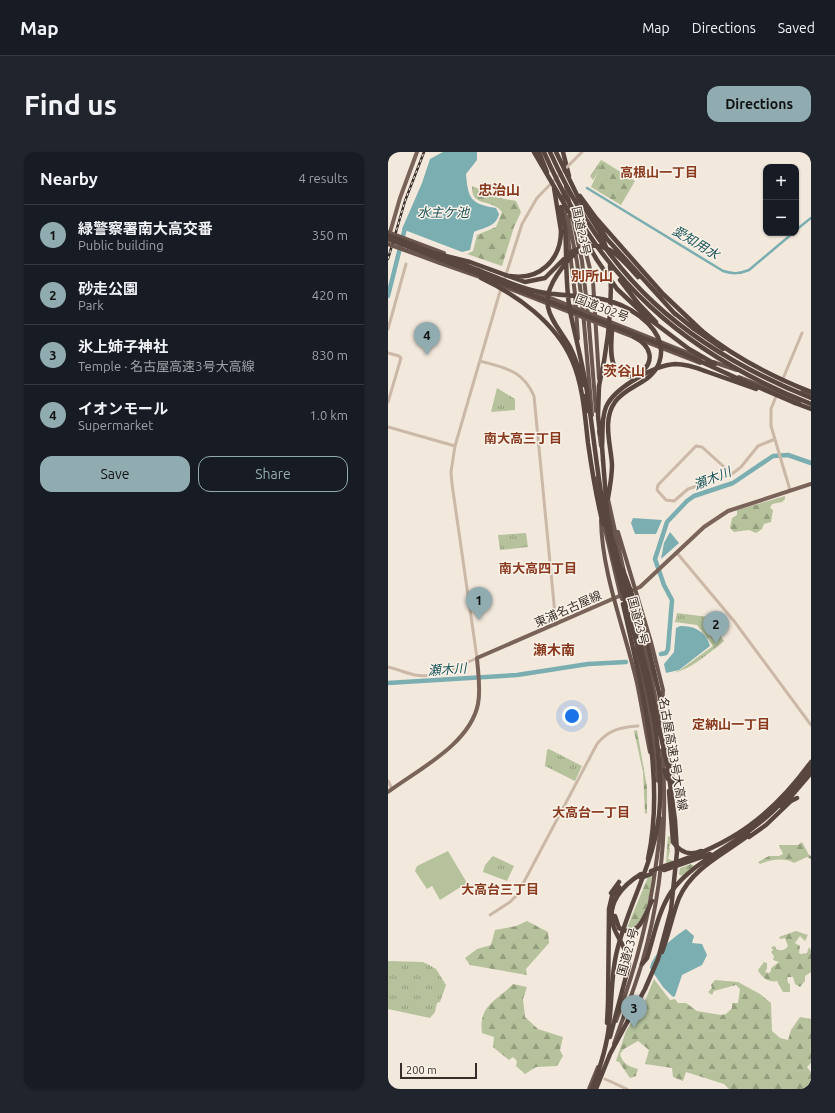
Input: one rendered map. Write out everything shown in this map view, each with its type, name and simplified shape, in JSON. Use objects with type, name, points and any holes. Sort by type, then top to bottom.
[{"type":"highway","points":[[534,152],[584,240],[609,279],[634,306],[696,354],[752,385]]},
{"type":"highway","points":[[539,152],[553,184],[564,220],[569,306],[581,355],[592,432]]},
{"type":"highway","points":[[544,152],[568,202],[601,256],[633,297],[653,319],[674,338]]},
{"type":"highway","points":[[552,152],[569,192],[594,233],[616,263],[653,302],[683,328],[719,353],[770,380],[811,396]]},
{"type":"highway","name":"国道23号","points":[[552,152],[574,240],[595,417],[608,505],[623,570]]},
{"type":"highway","points":[[557,152],[572,183],[606,244],[610,266],[612,320],[612,328],[612,353],[614,365],[620,373],[629,376],[638,375],[644,371],[648,366],[650,358],[646,346],[635,338],[615,329],[609,326],[603,322]]},
{"type":"highway","name":"国道23号","points":[[557,152],[572,208],[582,261],[588,305],[595,417],[597,484],[601,512],[623,602]]},
{"type":"highway","points":[[563,152],[571,183],[579,202],[607,239],[675,314]]},
{"type":"highway","points":[[572,183],[593,214],[663,294],[702,331],[739,358]]},
{"type":"highway","points":[[499,273],[520,277],[533,274],[548,265],[557,254],[561,241],[561,226],[553,184]]},
{"type":"highway","points":[[563,196],[577,310],[580,364],[595,417]]},
{"type":"highway","points":[[572,208],[591,270],[599,366],[595,417]]},
{"type":"highway","name":"国道302号","points":[[388,232],[577,310],[725,367],[751,373],[781,383],[811,396]]},
{"type":"highway","points":[[589,236],[614,269],[632,289],[659,316],[686,337],[715,357],[745,374],[811,405]]},
{"type":"highway","points":[[388,238],[534,291],[610,301],[636,314],[655,331],[661,348],[661,356],[657,368],[646,380],[621,395],[613,404],[610,412],[608,421],[612,469],[608,505],[631,589],[631,596],[646,638],[659,689],[669,752],[677,820],[677,852]]},
{"type":"highway","name":"国道302号","points":[[388,244],[502,286],[811,405]]},
{"type":"highway","points":[[432,254],[470,262],[522,282],[537,281],[551,273],[571,252],[589,245],[601,245],[617,256],[675,314],[700,334],[739,358],[772,375],[811,392]]},
{"type":"highway","points":[[589,245],[575,253],[563,267],[551,286],[547,304],[552,320],[569,345],[577,364],[592,432]]},
{"type":"highway","points":[[432,254],[682,353],[795,403]]},
{"type":"highway","points":[[432,254],[509,292],[549,326],[564,345],[572,360],[578,379],[594,487],[614,558]]},
{"type":"highway","points":[[602,447],[599,425],[598,395],[608,342],[611,300]]},
{"type":"highway","points":[[602,447],[604,415],[610,399],[626,385],[668,365],[691,366],[811,409]]},
{"type":"highway","points":[[751,391],[761,385]]},
{"type":"highway","name":"名古屋高速3号大高線","points":[[590,1089],[609,1039],[617,951],[653,853],[660,803],[659,758],[648,690],[614,558],[601,496],[592,432]]},
{"type":"highway","name":"名古屋高速3号大高線","points":[[596,1089],[610,1054],[645,989],[658,959],[671,910],[677,852],[672,794],[663,741],[647,671],[612,536],[602,447]]},
{"type":"highway","points":[[601,512],[602,534],[616,599],[632,648],[633,666],[659,798]]},
{"type":"highway","points":[[623,570],[651,642],[662,690],[663,702],[660,718]]},
{"type":"highway","name":"国道23号","points":[[596,1089],[642,964],[657,899],[661,873],[665,822],[664,770],[660,718],[649,664],[631,596]]},
{"type":"highway","points":[[623,602],[646,713],[653,783],[654,816],[651,840],[639,890]]},
{"type":"highway","name":"国道23号","points":[[609,1039],[637,960],[652,901],[660,823],[655,752],[639,665],[632,648]]},
{"type":"highway","points":[[665,868],[717,847],[745,830],[764,815],[786,793],[811,762]]},
{"type":"highway","points":[[642,964],[647,958],[662,908],[671,893],[693,869],[754,828],[777,808],[811,768]]},
{"type":"highway","points":[[664,770],[667,775],[672,837],[676,846],[683,852],[693,853],[717,847]]},
{"type":"highway","points":[[742,840],[783,806],[811,773]]},
{"type":"highway","points":[[658,959],[676,906],[684,888],[699,870],[766,825],[791,801],[797,798]]},
{"type":"highway","points":[[607,943],[609,909],[612,896],[623,884],[641,874],[688,863],[726,847]]},
{"type":"highway","points":[[651,872],[630,884],[620,893],[615,909],[617,925],[626,930],[636,929],[642,923],[652,901]]},
{"type":"highway","points":[[609,1039],[629,965],[627,953],[614,927],[612,910],[615,899],[622,888],[641,874]]},
{"type":"highway","points":[[609,1039],[607,901],[619,882]]},
{"type":"main road","points":[[388,238],[400,198],[417,152]]},
{"type":"main road","name":"東浦名古屋線","points":[[477,658],[616,599],[631,589],[646,583],[704,527],[728,511],[811,484]]},
{"type":"main road","points":[[390,790],[447,749],[464,733],[478,706],[479,678],[477,658]]},
{"type":"street","points":[[388,667],[413,674],[428,676],[442,673],[477,658],[452,484],[455,446],[519,230],[527,213],[537,198],[582,152]]},
{"type":"street","points":[[388,329],[406,264]]},
{"type":"street","points":[[790,490],[771,426],[770,414],[802,333]]},
{"type":"street","points":[[388,353],[401,358],[388,402]]},
{"type":"street","points":[[480,361],[516,373],[527,382],[534,396],[556,625]]},
{"type":"street","points":[[388,427],[455,446]]},
{"type":"street","points":[[732,474],[702,447],[696,446],[658,486],[657,490],[666,500],[671,502],[688,489],[732,474],[741,467],[758,446],[775,439]]},
{"type":"street","points":[[676,553],[734,621],[811,725]]},
{"type":"street","points":[[490,915],[510,902],[517,894],[597,744],[610,732],[618,728],[638,726]]},
{"type":"street","points":[[388,781],[390,790]]},
{"type":"street","points":[[605,1009],[609,1011],[614,1001],[618,1000]]},
{"type":"street","points":[[632,1005],[638,1008]]},
{"type":"street","points":[[606,1079],[627,1089]]},
{"type":"green space","points":[[601,160],[603,161],[600,169],[593,180],[590,176]]},
{"type":"green space","points":[[603,161],[635,181],[621,205],[591,187]]},
{"type":"green space","points":[[472,186],[499,198],[516,201],[521,212],[514,227],[502,266],[467,254],[473,251],[477,235],[496,227],[502,212],[493,205],[478,200],[473,193]]},
{"type":"green space","points":[[497,388],[515,399],[515,410],[491,412]]},
{"type":"green space","points":[[785,496],[785,499],[782,502],[772,504],[770,508],[773,510],[771,522],[764,524],[762,529],[756,533],[749,530],[734,532],[730,528],[732,518],[737,515],[737,510]]},
{"type":"green space","points":[[526,533],[528,547],[500,550],[498,535]]},
{"type":"green space","points":[[677,613],[708,617],[724,641],[694,664],[680,671],[673,673],[680,670],[713,646],[697,625],[675,622]]},
{"type":"green space","points":[[637,730],[647,787],[647,814],[645,813],[643,772],[634,731]]},
{"type":"green space","points":[[549,749],[582,766],[575,781],[545,766],[547,750]]},
{"type":"green space","points":[[668,836],[670,837],[671,843],[669,847],[670,850],[668,859],[674,861],[666,864]]},
{"type":"green space","points":[[802,842],[811,856],[811,859],[807,857],[794,863],[786,860],[773,860],[760,864],[758,862],[769,856],[779,856],[783,854],[779,845],[798,845]]},
{"type":"green space","points":[[448,851],[467,883],[440,900],[432,886],[427,889],[415,871],[417,866]]},
{"type":"green space","points":[[493,856],[514,866],[507,881],[483,872],[485,865]]},
{"type":"green space","points":[[691,864],[694,866],[682,876],[679,874],[680,868]]},
{"type":"green space","points":[[652,876],[643,917],[634,927],[627,928],[648,877]]},
{"type":"green space","points":[[527,921],[548,932],[549,943],[526,969],[527,975],[470,965],[465,958],[477,949],[491,945],[495,930],[516,926]]},
{"type":"green space","points":[[796,931],[808,935],[805,941],[800,936],[795,943],[800,946],[799,953],[801,954],[807,953],[809,947],[811,950],[811,972],[805,976],[805,981],[800,987],[795,984],[793,977],[787,977],[788,983],[790,984],[790,992],[783,992],[777,981],[766,979],[758,970],[764,962],[767,963],[767,969],[765,972],[769,973],[771,971],[771,968],[779,962],[773,960],[774,956],[771,952],[773,950],[771,947],[775,946],[776,949],[779,950],[785,949],[788,946],[785,938],[780,939],[779,937]]},
{"type":"green space","points":[[388,961],[423,962],[436,969],[446,985],[440,1002],[437,1003],[435,1012],[430,1018],[388,1009]]},
{"type":"green space","points":[[654,979],[670,1000],[675,999],[678,1003],[686,1003],[697,1011],[721,1015],[726,1014],[732,1008],[732,1003],[738,1003],[740,989],[736,985],[714,991],[712,995],[708,992],[712,988],[711,985],[715,980],[738,982],[760,994],[771,1003],[772,1031],[780,1038],[788,1040],[791,1030],[800,1017],[811,1019],[811,1063],[807,1067],[811,1072],[811,1089],[729,1089],[724,1084],[686,1072],[683,1081],[673,1077],[672,1068],[645,1064],[649,1050],[638,1041],[624,1049],[620,1054],[626,1064],[638,1069],[636,1076],[630,1078],[619,1062],[616,1061],[626,1031],[644,1003]]},
{"type":"green space","points":[[513,984],[527,987],[523,999],[525,1017],[538,1029],[563,1037],[560,1050],[563,1056],[557,1066],[536,1067],[525,1074],[516,1066],[517,1061],[513,1057],[509,1060],[493,1047],[494,1037],[482,1033],[483,1016],[486,1010],[490,1004]]},
{"type":"water","name":"水主ケ池","points":[[443,152],[477,152],[477,160],[466,174],[470,195],[472,199],[481,205],[496,208],[499,214],[498,218],[493,224],[474,232],[470,250],[462,252],[402,229],[422,183],[430,159]]},
{"type":"water","points":[[633,518],[662,520],[656,534],[635,534],[631,523]]},
{"type":"water","points":[[670,532],[679,543],[661,559],[664,543]]},
{"type":"water","points":[[680,626],[699,630],[706,637],[710,646],[679,670],[666,673],[664,664],[674,652],[676,628]]},
{"type":"water","points":[[686,929],[694,936],[692,943],[702,944],[707,955],[702,965],[682,975],[675,996],[673,997],[663,987],[650,968],[659,952],[670,941]]},
{"type":"waterway","name":"愛知用水","points":[[587,188],[723,271],[727,272],[739,273],[749,270],[789,236]]},
{"type":"waterway","name":"愛知用水","points":[[799,228],[811,218]]},
{"type":"waterway","points":[[388,296],[405,228]]},
{"type":"waterway","name":"瀬木川","points":[[661,654],[666,653],[668,649],[672,600],[664,585],[655,559],[667,522],[687,501],[694,496],[733,483],[773,456],[788,455],[811,463]]},
{"type":"waterway","name":"瀬木川","points":[[388,683],[517,675],[588,664],[626,662]]},
{"type":"railway","points":[[388,259],[405,201],[424,152]]},
{"type":"place","name":"イオンモール","points":[[427,355]]},
{"type":"place","name":"緑警察署南大高交番","points":[[479,620]]},
{"type":"place","name":"砂走公園","points":[[716,644]]},
{"type":"place","name":"氷上姉子神社","points":[[634,1028]]},
{"type":"district","name":"高根山一丁目","points":[[659,172]]},
{"type":"district","name":"忠治山","points":[[499,190]]},
{"type":"district","name":"別所山","points":[[592,276]]},
{"type":"district","name":"茨谷山","points":[[624,371]]},
{"type":"district","name":"南大高三丁目","points":[[523,438]]},
{"type":"district","name":"南大高四丁目","points":[[538,568]]},
{"type":"district","name":"瀬木南","points":[[554,650]]},
{"type":"district","name":"定納山一丁目","points":[[731,724]]},
{"type":"district","name":"大高台一丁目","points":[[591,812]]},
{"type":"district","name":"大高台三丁目","points":[[500,889]]}]
